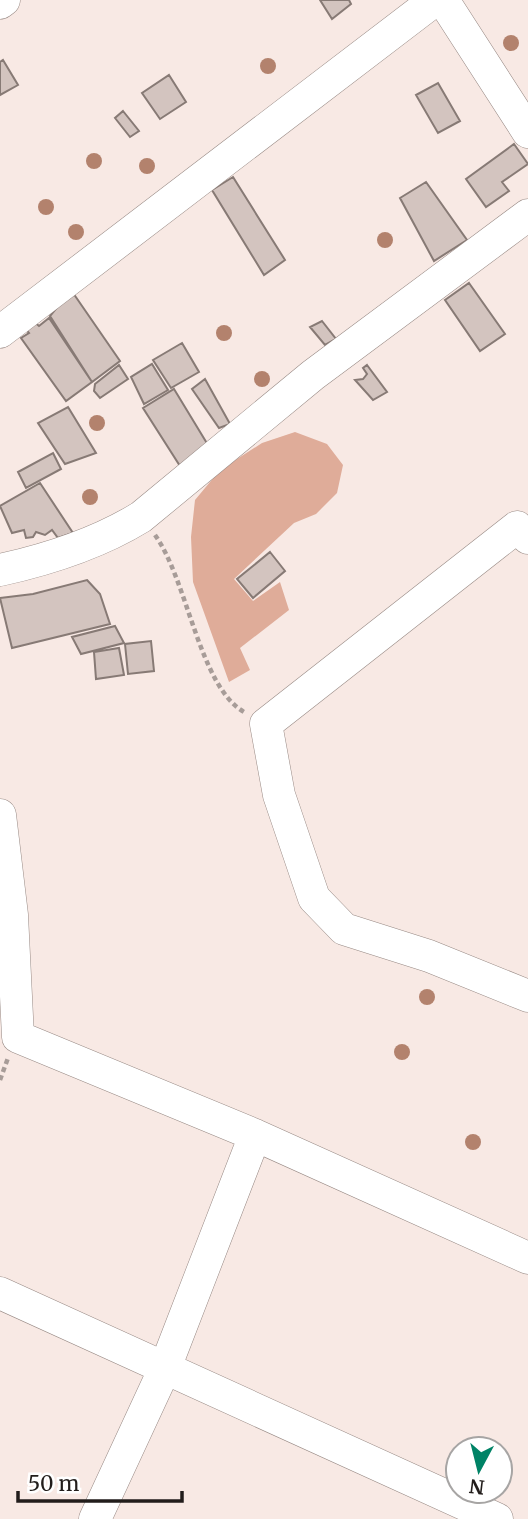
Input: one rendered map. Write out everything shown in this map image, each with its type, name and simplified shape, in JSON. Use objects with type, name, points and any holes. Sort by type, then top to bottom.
[{"type":"street","points":[[0,332],[435,0]]},
{"type":"street","points":[[443,0],[528,132]]},
{"type":"street","points":[[0,570],[41,561],[111,536],[141,517],[313,375],[528,215]]},
{"type":"street","points":[[528,538],[517,527],[266,724],[279,795],[314,898],[344,929],[429,956],[528,996]]},
{"type":"street","points":[[0,815],[12,915],[18,1037],[255,1135],[528,1258]]},
{"type":"street","points":[[95,1519],[165,1368],[255,1135]]},
{"type":"street","points":[[0,1293],[497,1519]]},
{"type":"path","points":[[141,517],[173,565],[218,684],[230,704],[266,724]]},
{"type":"shaded area","points":[[295,432],[327,444],[343,465],[337,493],[316,514],[294,523],[234,579],[253,601],[280,582],[289,610],[240,648],[250,670],[229,682],[193,582],[191,537],[195,500],[220,470],[262,443]]},
{"type":"building","points":[[320,0],[349,0],[351,4],[332,19]]},
{"type":"building","points":[[3,60],[18,85],[0,95],[0,62]]},
{"type":"building","points":[[169,75],[186,102],[160,119],[142,93]]},
{"type":"building","points":[[438,83],[460,121],[438,133],[416,95]]},
{"type":"building","points":[[123,111],[139,131],[130,137],[115,118]]},
{"type":"building","points":[[514,144],[528,164],[502,182],[509,191],[486,207],[466,179]]},
{"type":"building","points":[[233,177],[285,260],[264,275],[212,190]]},
{"type":"building","points":[[426,182],[467,240],[434,261],[400,198]]},
{"type":"building","points":[[469,283],[505,334],[480,351],[445,300]]},
{"type":"building","points":[[71,290],[120,361],[92,382],[50,316]]},
{"type":"building","points":[[49,318],[92,382],[66,401],[21,338],[29,333],[22,325],[32,320],[39,326]]},
{"type":"building","points":[[322,321],[336,339],[325,345],[310,327]]},
{"type":"building","points":[[182,343],[199,372],[171,388],[153,360]]},
{"type":"building","points":[[152,364],[168,390],[144,404],[131,377]]},
{"type":"building","points":[[119,365],[128,379],[100,398],[94,391],[95,384]]},
{"type":"building","points":[[367,365],[387,392],[373,400],[355,380],[363,379],[367,374],[363,368]]},
{"type":"building","points":[[205,379],[230,424],[219,428],[192,389]]},
{"type":"building","points":[[174,389],[208,445],[180,466],[143,408]]},
{"type":"building","points":[[68,407],[96,453],[65,464],[38,423]]},
{"type":"building","points":[[53,453],[61,469],[26,488],[18,472]]},
{"type":"building","points":[[40,483],[73,533],[58,538],[52,530],[45,535],[36,532],[33,537],[26,538],[24,530],[12,533],[0,506]]},
{"type":"building","points":[[270,552],[285,571],[253,598],[237,579]]},
{"type":"building","points":[[87,580],[100,594],[110,624],[12,648],[0,598],[33,594]]},
{"type":"building","points":[[115,626],[124,643],[81,654],[72,637]]},
{"type":"building","points":[[151,641],[154,671],[128,674],[125,644]]},
{"type":"building","points":[[119,648],[124,675],[96,679],[94,652]]}]
